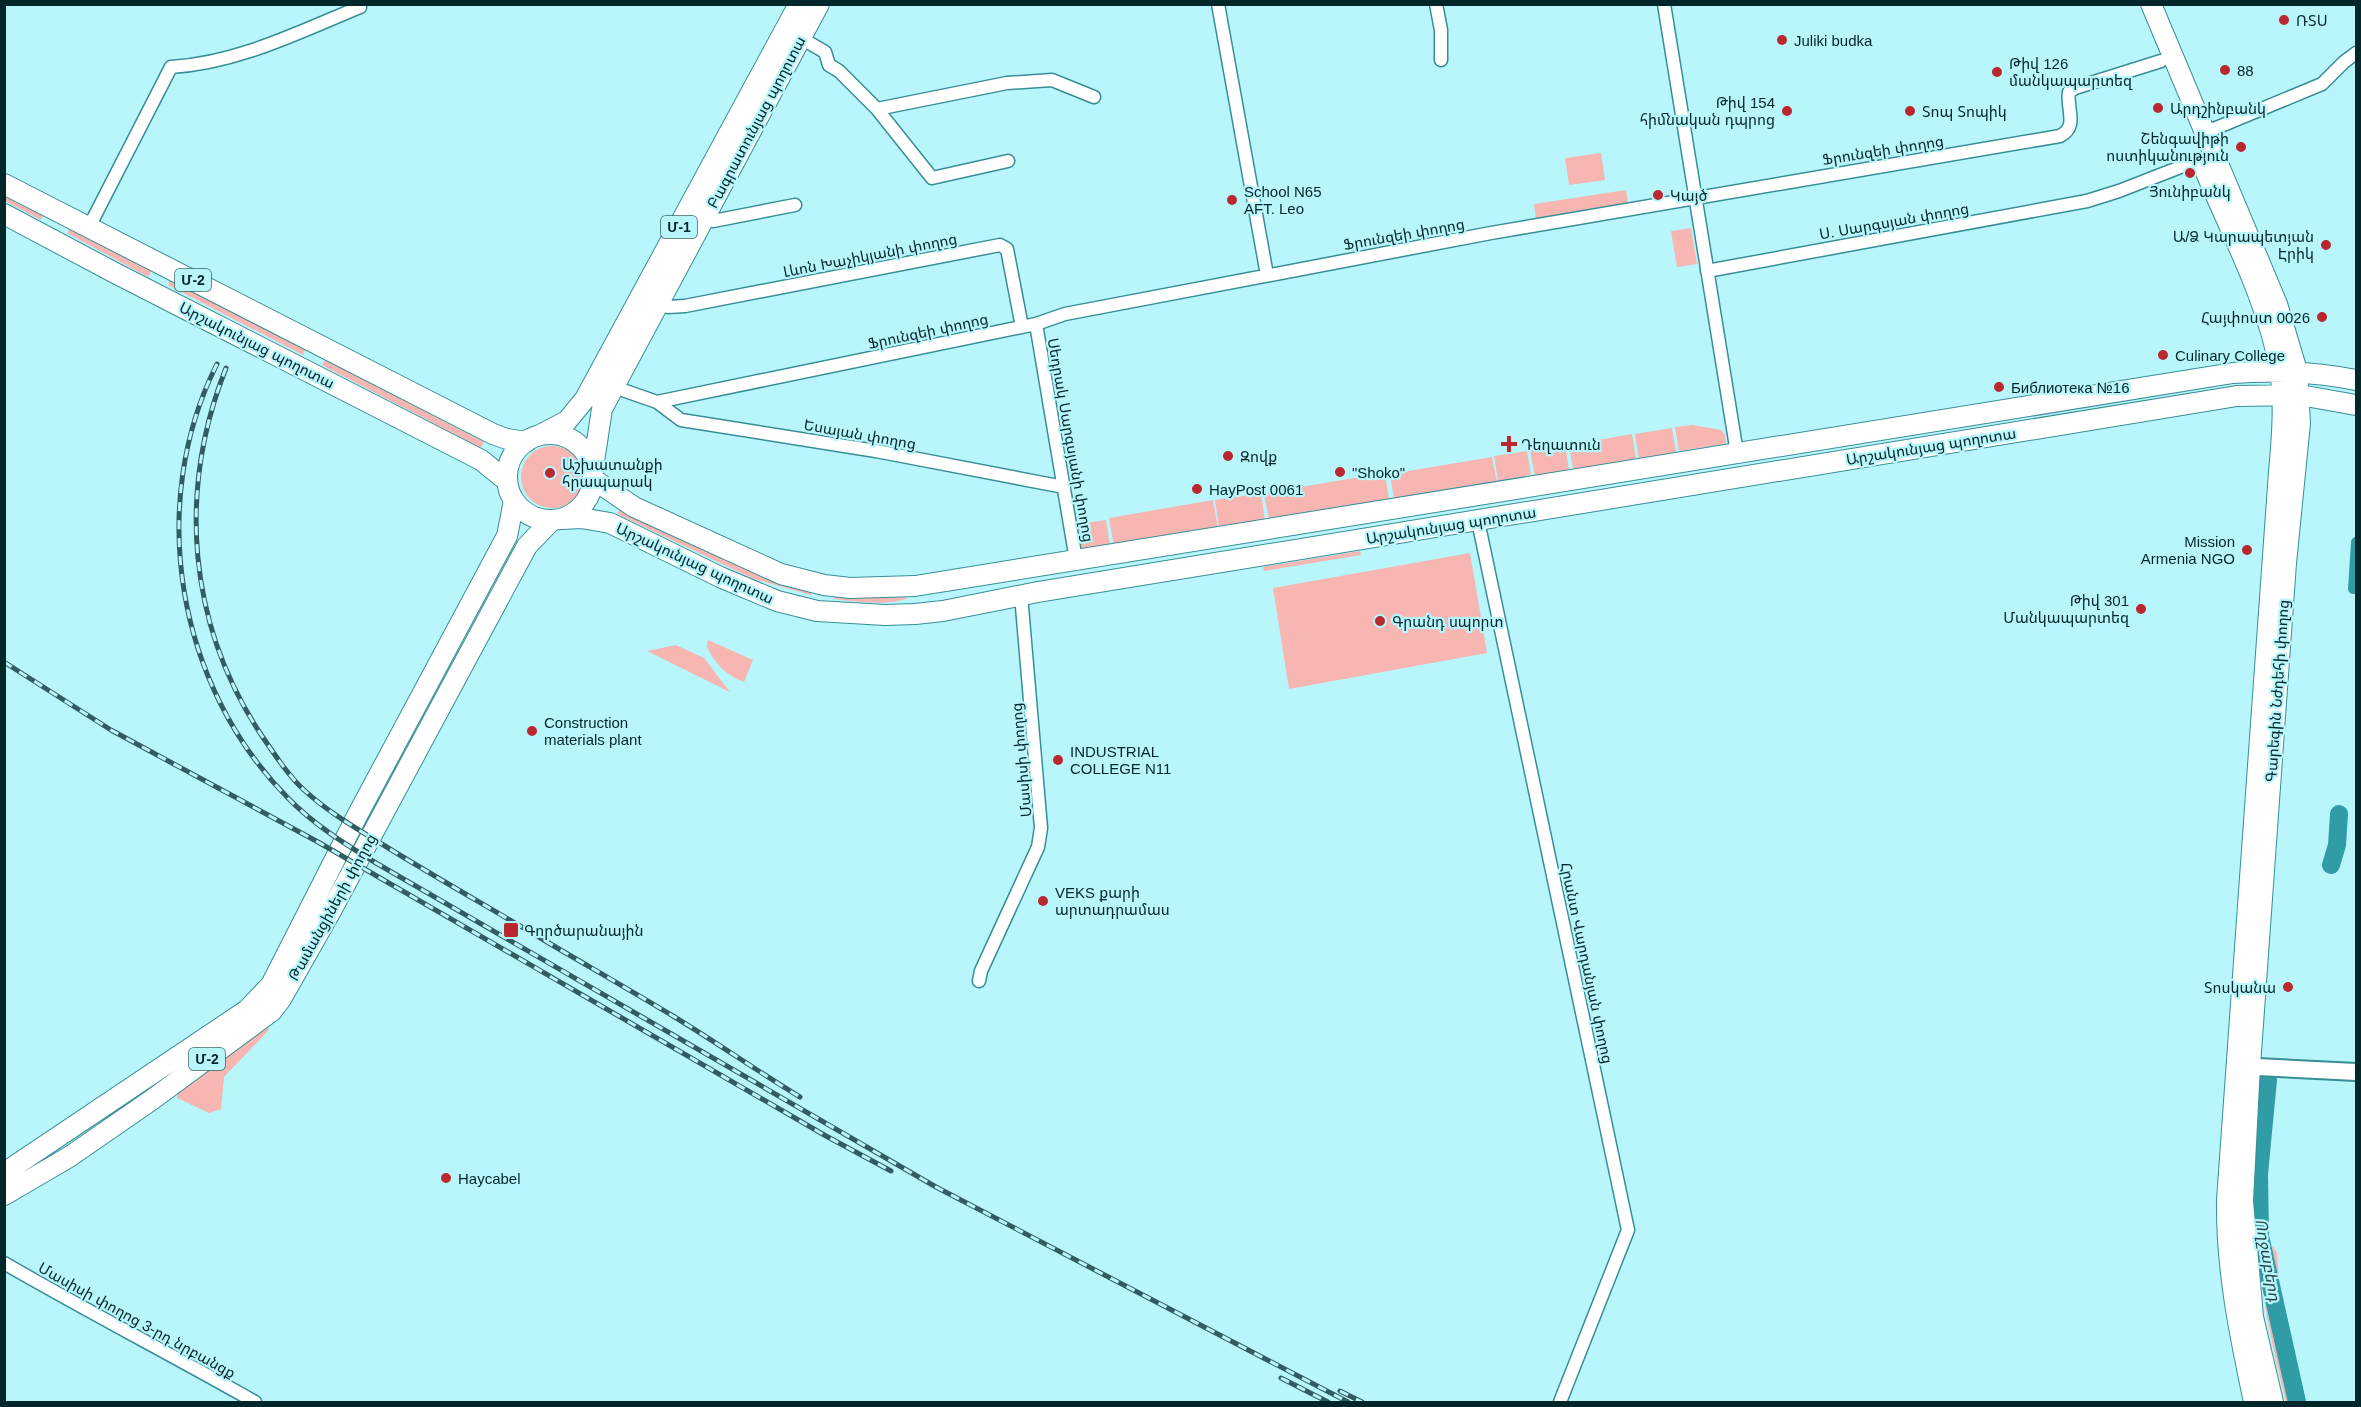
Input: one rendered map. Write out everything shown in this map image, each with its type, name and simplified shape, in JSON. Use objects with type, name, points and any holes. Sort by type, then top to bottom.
[{"type":"main road","name":"Բագրատունյաց պողոտա","points":[[533,438],[567,421],[585,399],[799,4]]},
{"type":"main road","name":"Բագրատունյաց պողոտա","points":[[593,474],[602,409],[819,4]]},
{"type":"main road","name":"Գարեգին Նժդեհի փողոց","points":[[2139,4],[2288,372]]},
{"type":"main road","name":"Գարեգին Նժդեհի փողոց","points":[[2151,4],[2277,304],[2291,395],[2300,423],[2243,1066],[2245,1319],[2254,1402]]},
{"type":"main road","name":"Արշակունյաց պողոտա","points":[[4,184],[493,434],[507,439],[533,438]]},
{"type":"main road","name":"Արշակունյաց պողոտա","points":[[4,214],[481,460],[507,481]]},
{"type":"main road","points":[[57,242],[51,229],[52,224],[60,218],[70,217]]},
{"type":"main road","points":[[303,369],[312,366],[317,360],[316,343]]},
{"type":"main road","name":"Արշակունյաց պողոտա","points":[[593,474],[634,507],[781,574],[824,585],[850,588],[915,586],[2233,373],[2323,373],[2356,380]]},
{"type":"main road","name":"Արշակունյաց պողոտա","points":[[556,520],[581,518],[610,523],[720,577],[777,601],[817,611],[897,615],[943,611],[1021,595],[2237,396],[2291,395],[2356,405]]},
{"type":"main road","points":[[1989,412],[1984,418],[1982,428],[1991,436]]},
{"type":"main road","points":[[1950,419],[1960,422],[1966,428],[1964,436],[1956,442]]},
{"type":"main road","points":[[554,434],[579,445],[588,456],[593,474],[592,490],[581,508],[556,520],[530,516],[514,501],[507,481],[511,459],[533,438],[554,434]]},
{"type":"main road","points":[[1473,496],[1478,521]]},
{"type":"main road","name":"Թամանցիների փողոց","points":[[4,1173],[247,1010],[271,985],[358,814],[507,536],[514,501]]},
{"type":"main road","name":"Թամանցիների փողոց","points":[[4,1195],[79,1151],[153,1100],[272,1011],[332,909],[527,546],[556,520]]},
{"type":"main road","points":[[1018,570],[1021,595]]},
{"type":"main road","points":[[817,611],[822,610],[828,603],[824,585]]},
{"type":"main road","name":"Գարեգին Նժդեհի փողոց","points":[[2245,1319],[2272,1402]]},
{"type":"street","points":[[1218,4],[1267,274]]},
{"type":"street","points":[[1436,4],[1441,60]]},
{"type":"street","points":[[1664,4],[1737,453]]},
{"type":"street","points":[[89,227],[171,67],[199,65],[249,52],[360,6]]},
{"type":"street","points":[[801,38],[825,52],[829,65],[839,71],[877,109],[932,178],[1008,161]]},
{"type":"street","points":[[2204,133],[2322,84],[2343,62],[2356,53]]},
{"type":"street","name":"Ֆրունզեի փողոց","points":[[657,402],[1036,324],[1065,314],[1267,274],[2060,136],[2067,132],[2071,124],[2067,99],[2069,92],[2075,88],[2162,61]]},
{"type":"street","points":[[877,109],[1007,84],[1052,80],[1094,98]]},
{"type":"street","name":"Ս. Սարգսյան փողոց","points":[[1707,271],[2087,201],[2120,191],[2201,159]]},
{"type":"street","points":[[706,216],[713,221],[795,205]]},
{"type":"street","name":"Լևոն Խաչիկյանի փողոց","points":[[659,303],[668,307],[685,306],[1000,244],[1007,249],[1022,327]]},
{"type":"street","name":"Սեդրակ Սարգսյանի փողոց","points":[[1036,324],[1076,560]]},
{"type":"street","points":[[614,387],[657,402]]},
{"type":"street","name":"Եսայան փողոց","points":[[657,402],[681,420],[876,451],[1064,487]]},
{"type":"street","name":"Հրանտ Վարդանյան փողոց","points":[[1478,521],[1628,1230],[1560,1402]]},
{"type":"street","name":"Մասիսի փողոց","points":[[979,981],[981,971],[1038,847],[1041,828],[1021,595]]},
{"type":"street","points":[[2243,1066],[2356,1072]]},
{"type":"street","name":"Մասիսի փողոց 3-րդ նրբանցք","points":[[4,1263],[95,1316],[185,1362],[255,1402]]},
{"type":"shaded area","points":[[1601,153],[1605,180],[1569,185],[1565,158]]},
{"type":"shaded area","points":[[1626,190],[1628,203],[1536,219],[1534,204]]},
{"type":"shaded area","points":[[4,193],[44,214],[41,220],[5,201]]},
{"type":"shaded area","points":[[71,227],[152,270],[148,277],[67,233]]},
{"type":"shaded area","points":[[1691,228],[1697,264],[1677,267],[1671,231]]},
{"type":"shaded area","points":[[170,280],[305,349],[303,355],[168,285]]},
{"type":"shaded area","points":[[325,360],[484,442],[481,448],[322,365]]},
{"type":"shaded area","points":[[1693,425],[1721,430],[1725,435],[1726,444],[1679,451],[1675,427]]},
{"type":"shaded area","points":[[1672,428],[1676,452],[1639,459],[1635,434]]},
{"type":"shaded area","points":[[1632,434],[1636,459],[1573,469],[1569,445]]},
{"type":"shaded area","points":[[1565,444],[1569,470],[1535,476],[1530,450]]},
{"type":"shaded area","points":[[552,446],[574,455],[583,477],[574,499],[552,508],[530,499],[521,477],[530,455]]},
{"type":"shaded area","points":[[1527,451],[1531,475],[1498,481],[1494,456]]},
{"type":"shaded area","points":[[1492,457],[1497,482],[1394,499],[1390,474]]},
{"type":"shaded area","points":[[1385,473],[1389,500],[1269,520],[1264,493]]},
{"type":"shaded area","points":[[1261,493],[1265,520],[1219,527],[1215,500]]},
{"type":"shaded area","points":[[1213,500],[1218,528],[1114,546],[1109,518]]},
{"type":"shaded area","points":[[621,508],[812,588],[811,595],[754,579],[617,514]]},
{"type":"shaded area","points":[[1106,520],[1110,546],[1082,551],[1078,528],[1085,523]]},
{"type":"shaded area","points":[[1360,551],[1361,555],[1264,571],[1263,567]]},
{"type":"shaded area","name":"Գրանդ սպորտ","points":[[1470,553],[1487,653],[1289,689],[1273,588]]},
{"type":"shaded area","points":[[835,592],[909,598],[881,603],[862,602],[834,599]]},
{"type":"shaded area","points":[[708,640],[753,660],[744,682],[727,673],[718,664],[707,647]]},
{"type":"shaded area","points":[[676,645],[704,658],[730,692],[647,651]]},
{"type":"shaded area","points":[[270,1023],[268,1031],[224,1077],[221,1109],[209,1113],[177,1098],[179,1090]]},
{"type":"shaded area","points":[[2258,1242],[2273,1247],[2277,1253],[2282,1317],[2294,1360],[2301,1402],[2286,1402],[2265,1303]]},
{"type":"waterway","points":[[2353,589],[2356,542]]},
{"type":"waterway","name":"Ողջաբերդ","points":[[2331,865],[2337,845],[2339,814]]},
{"type":"waterway","name":"Ողջաբերդ","points":[[2268,1080],[2259,1174],[2260,1236],[2297,1402]]},
{"type":"railway","points":[[217,364],[195,419],[183,476],[179,534],[184,592],[198,649],[220,703],[250,753],[288,798],[330,833],[376,863],[936,1187],[1348,1402]]},
{"type":"railway","points":[[226,368],[210,415],[201,462],[196,510],[198,557],[205,603],[218,649],[237,693],[262,736],[287,771],[313,798],[353,827],[673,1016],[800,1097]]},
{"type":"railway","points":[[4,662],[111,730],[318,842],[826,1136],[891,1171]]},
{"type":"railway","points":[[1281,1378],[1328,1402]]},
{"type":"railway","points":[[1340,1391],[1362,1402]]},
{"type":"place","name":"ՌՏՍ","points":[[2284,20]]},
{"type":"place","name":"Juliki budka","points":[[1782,40]]},
{"type":"place","name":"88","points":[[2225,70]]},
{"type":"place","name":"Թիվ 126 մանկապարտեզ","points":[[1997,72]]},
{"type":"place","name":"Արդշինբանկ","points":[[2158,108]]},
{"type":"place","name":"Թիվ 154 հիմնական դպրոց","points":[[1787,111]]},
{"type":"place","name":"Տոպ Տոպիկ","points":[[1910,111]]},
{"type":"place","name":"Շենգավիթի ոստիկանություն","points":[[2241,147]]},
{"type":"place","name":"Յունիբանկ","points":[[2190,173]]},
{"type":"place","name":"Կայծ","points":[[1658,195]]},
{"type":"place","name":"School N65 AFT. Leo","points":[[1232,200]]},
{"type":"place","name":"Ա/Ձ Կարապետյան Էրիկ","points":[[2326,245]]},
{"type":"place","name":"Հայփոստ 0026","points":[[2322,317]]},
{"type":"place","name":"Culinary College","points":[[2163,355]]},
{"type":"place","name":"Библиотека №16","points":[[1999,387]]},
{"type":"place","name":"Դեղատուն","points":[[1509,444]]},
{"type":"place","name":"Զովք","points":[[1228,456]]},
{"type":"place","name":"\"Shoko\"","points":[[1340,472]]},
{"type":"place","name":"Աշխատանքի հրապարակ","points":[[550,473]]},
{"type":"place","name":"HayPost 0061","points":[[1197,489]]},
{"type":"place","name":"Mission Armenia NGO","points":[[2247,550]]},
{"type":"place","name":"Թիվ 301 Մանկապարտեզ","points":[[2141,609]]},
{"type":"place","name":"Գրանդ սպորտ","points":[[1380,621]]},
{"type":"place","name":"Construction materials plant","points":[[532,731]]},
{"type":"place","name":"INDUSTRIAL COLLEGE N11","points":[[1058,760]]},
{"type":"place","name":"VEKS քարի արտադրամաս","points":[[1043,901]]},
{"type":"place","name":"Գործարանային","points":[[511,930]]},
{"type":"place","name":"Տոսկանա","points":[[2288,987]]},
{"type":"place","name":"Haycabel","points":[[446,1178]]}]
